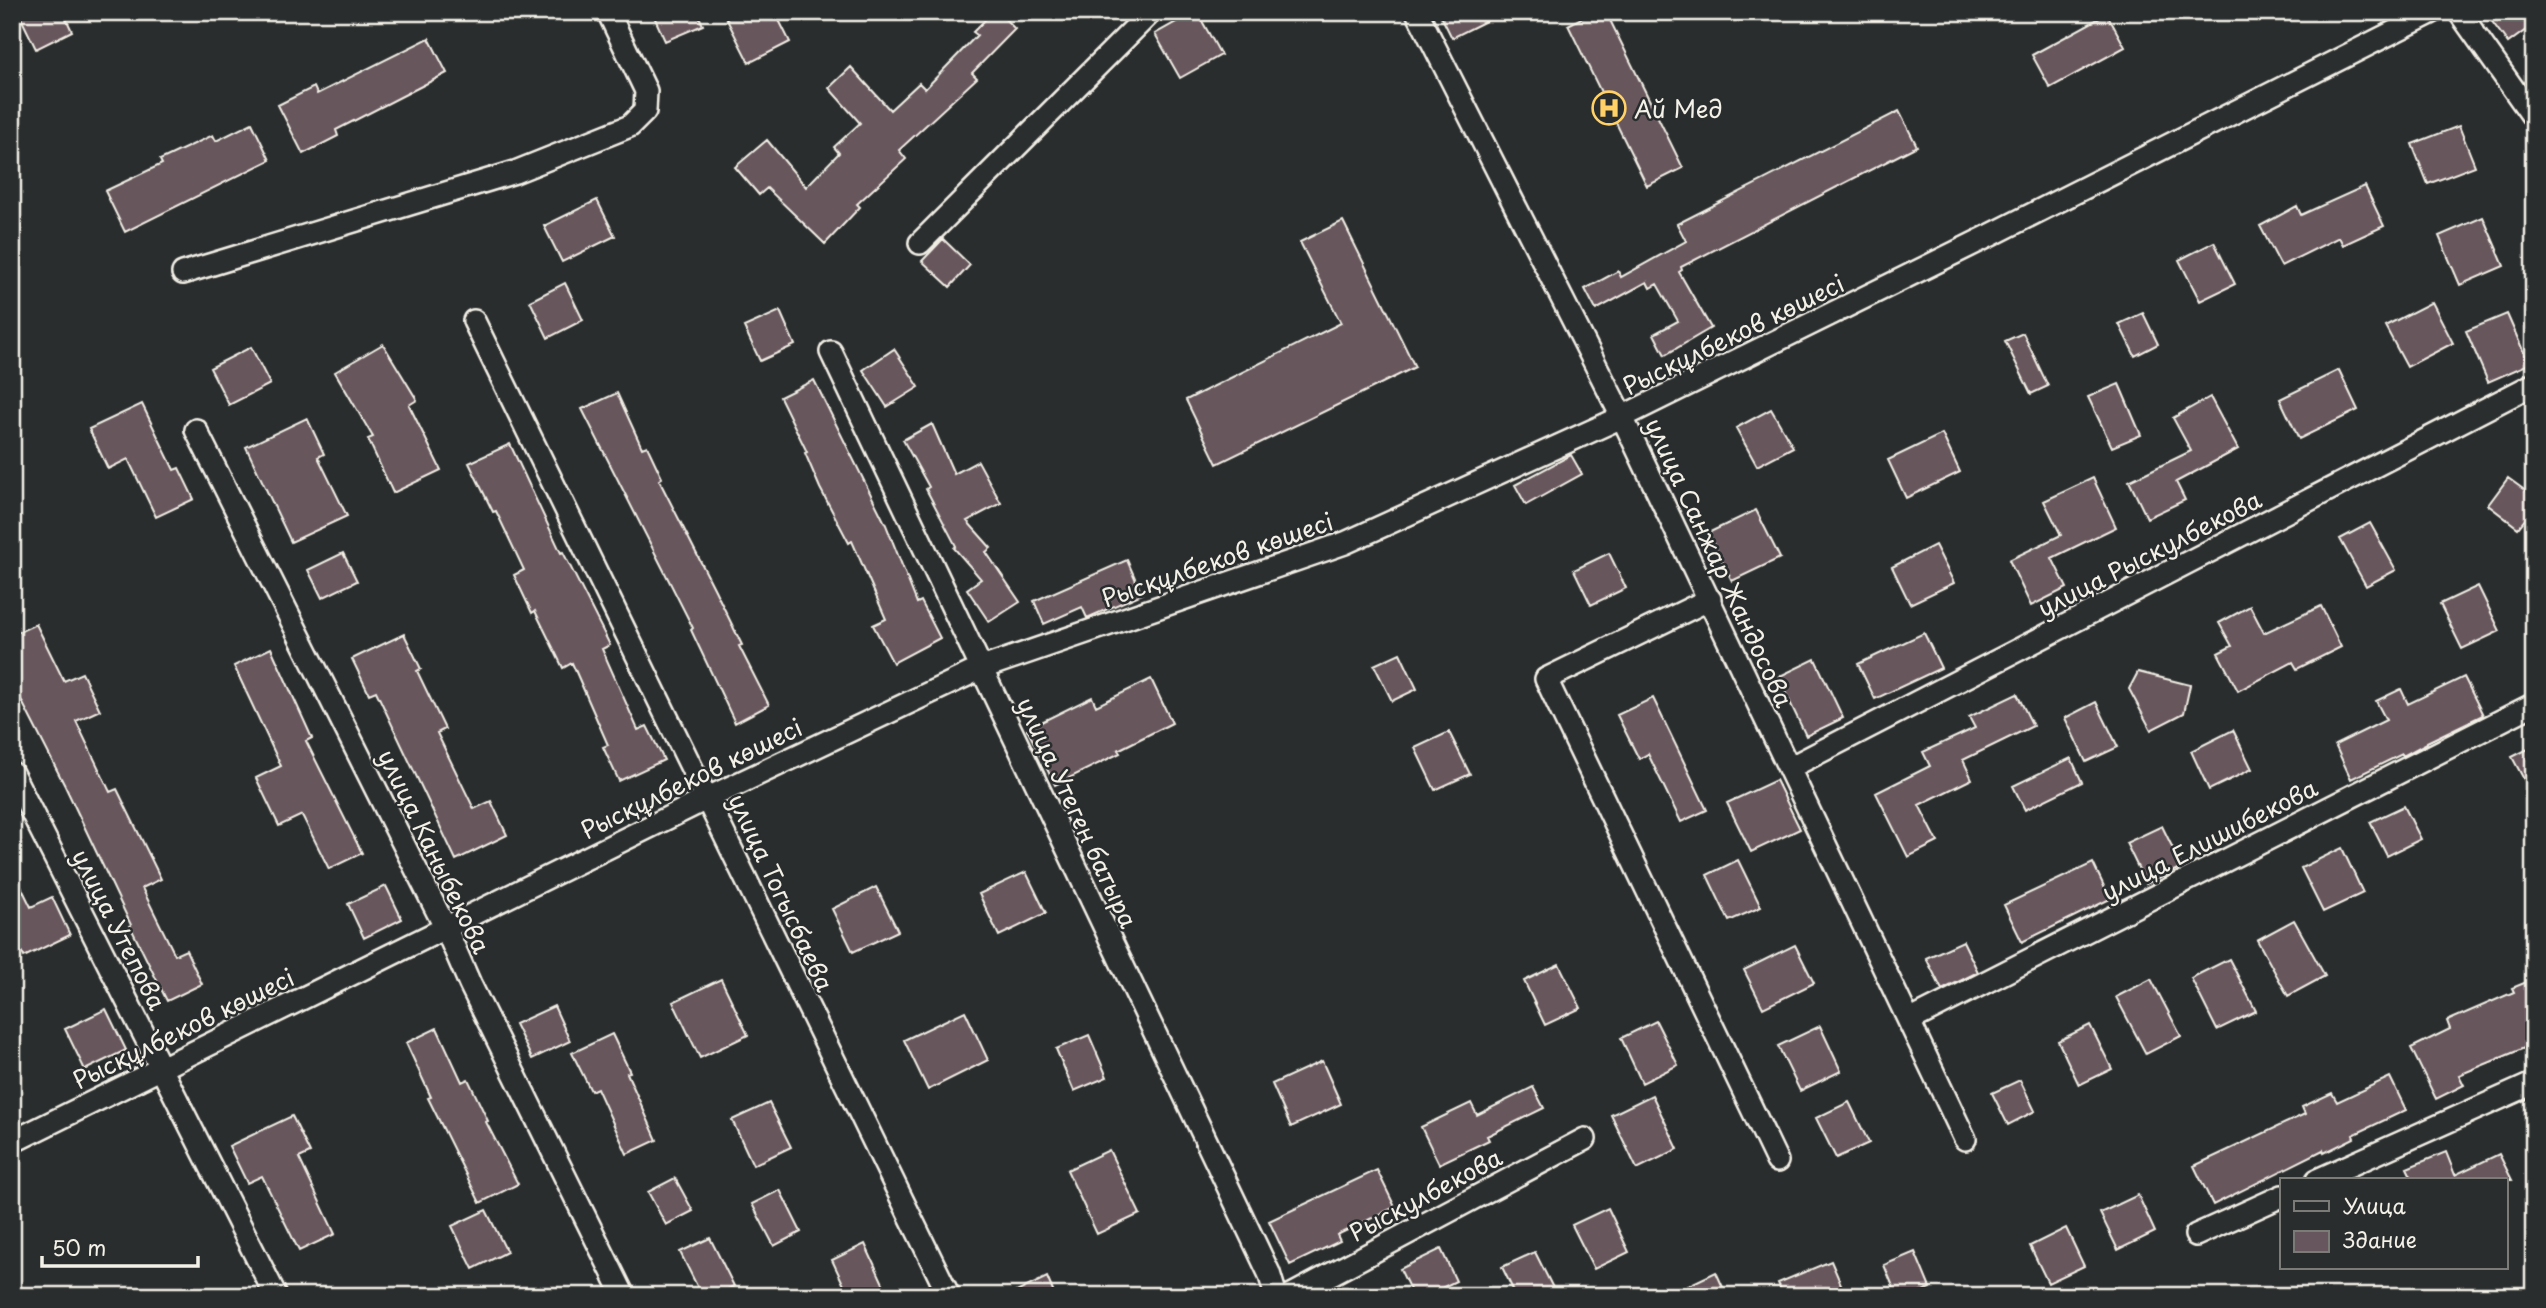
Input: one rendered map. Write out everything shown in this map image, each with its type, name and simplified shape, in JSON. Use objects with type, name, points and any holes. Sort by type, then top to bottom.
[{"type":"street","points":[[183,273],[515,172],[630,126],[645,111],[646,91],[608,12]]},
{"type":"street","points":[[920,243],[1151,12]]},
{"type":"street","name":"улица Санжар Жандосова","points":[[1417,12],[1622,417],[1965,1139]]},
{"type":"street","name":"Рысқұлбеков көшесі","points":[[12,1142],[708,798],[982,668],[1345,543],[1622,417],[2433,12]]},
{"type":"street","points":[[2459,12],[2534,118]]},
{"type":"street","name":"улица Тогысбаева","points":[[474,321],[949,1296]]},
{"type":"street","name":"улица Утеген батыра","points":[[831,352],[982,668],[1002,717],[1269,1273],[1276,1296]]},
{"type":"street","name":"улица Рыскулбекова","points":[[1789,768],[2534,384]]},
{"type":"street","name":"улица Каныбекова","points":[[196,430],[446,929],[470,984],[624,1296]]},
{"type":"street","points":[[1710,599],[1546,679],[1777,1161]]},
{"type":"street","name":"улица Елишибекова","points":[[1909,1021],[2534,704]]},
{"type":"street","name":"улица Утепова","points":[[12,773],[276,1296]]},
{"type":"street","points":[[2322,1178],[2534,1083]]},
{"type":"street","name":"Рыскулбекова","points":[[1290,1296],[1585,1139]]},
{"type":"street","points":[[2196,1235],[2280,1197]]},
{"type":"building","points":[[18,12],[63,12],[72,31],[36,49]]},
{"type":"building","points":[[652,12],[697,12],[703,25],[665,41]]},
{"type":"building","points":[[723,12],[775,12],[790,42],[749,63]]},
{"type":"building","points":[[993,12],[998,12],[1015,29],[972,73],[977,78],[899,150],[906,159],[857,204],[860,207],[825,244],[767,188],[759,195],[735,167],[767,140],[806,187],[839,153],[834,147],[860,123],[829,88],[851,67],[890,110],[919,83],[925,89],[977,35],[973,32]]},
{"type":"building","points":[[1197,12],[1221,55],[1180,78],[1155,34]]},
{"type":"building","points":[[1439,12],[1504,12],[1452,38]]},
{"type":"building","points":[[1593,12],[1606,12],[1683,168],[1647,186],[1568,25]]},
{"type":"building","points":[[2485,12],[2534,12],[2534,24],[2508,43]]},
{"type":"building","points":[[2107,14],[2125,47],[2050,88],[2032,55]]},
{"type":"building","points":[[429,38],[447,73],[336,130],[338,136],[303,154],[278,105],[314,87],[317,94]]},
{"type":"building","points":[[1899,111],[1917,146],[1681,267],[1679,272],[1711,328],[1665,355],[1654,334],[1678,321],[1657,284],[1650,288],[1647,282],[1596,310],[1585,289],[1618,271],[1621,277],[1686,241],[1677,224]]},
{"type":"building","points":[[252,123],[270,160],[125,232],[105,191],[162,164],[160,160],[213,135],[216,141]]},
{"type":"building","points":[[2459,126],[2475,166],[2428,184],[2412,144]]},
{"type":"building","points":[[2365,186],[2384,226],[2343,245],[2339,237],[2281,266],[2260,226],[2297,206],[2301,215]]},
{"type":"building","points":[[597,200],[615,236],[562,262],[544,226]]},
{"type":"building","points":[[2483,217],[2504,266],[2460,285],[2439,236]]},
{"type":"building","points":[[1343,221],[1415,367],[1217,464],[1186,400],[1341,323],[1300,242]]},
{"type":"building","points":[[943,239],[970,265],[950,287],[922,261]]},
{"type":"building","points":[[2214,242],[2235,284],[2200,301],[2179,260]]},
{"type":"building","points":[[565,283],[583,320],[548,338],[530,301]]},
{"type":"building","points":[[2432,302],[2453,343],[2407,367],[2385,326]]},
{"type":"building","points":[[780,311],[795,345],[760,361],[744,327]]},
{"type":"building","points":[[2143,313],[2158,344],[2135,356],[2119,324]]},
{"type":"building","points":[[2507,314],[2529,364],[2488,382],[2466,331]]},
{"type":"building","points":[[2023,333],[2048,386],[2031,394],[2005,341]]},
{"type":"building","points":[[383,344],[417,400],[409,405],[441,470],[393,493],[368,439],[373,437],[335,372]]},
{"type":"building","points":[[251,347],[270,384],[229,405],[210,368]]},
{"type":"building","points":[[894,349],[919,387],[887,407],[863,370]]},
{"type":"building","points":[[2339,370],[2358,410],[2299,439],[2280,399]]},
{"type":"building","points":[[814,380],[886,525],[917,603],[921,601],[940,638],[893,663],[873,625],[886,619],[852,541],[849,543],[820,488],[805,453],[807,452],[780,397]]},
{"type":"building","points":[[2119,384],[2141,435],[2112,447],[2088,397]]},
{"type":"building","points":[[617,393],[642,448],[647,446],[662,478],[659,480],[769,705],[735,723],[691,630],[693,628],[582,409]]},
{"type":"building","points":[[2210,397],[2238,449],[2176,482],[2185,500],[2147,518],[2129,481],[2191,451],[2173,418]]},
{"type":"building","points":[[142,404],[174,470],[179,468],[194,499],[156,517],[128,459],[108,469],[89,429]]},
{"type":"building","points":[[1771,409],[1793,447],[1757,466],[1736,428]]},
{"type":"building","points":[[307,418],[324,454],[318,457],[347,516],[291,542],[246,447]]},
{"type":"building","points":[[932,424],[954,474],[978,461],[1001,503],[967,521],[991,548],[986,552],[1020,602],[989,622],[967,589],[981,579],[954,548],[956,546],[926,489],[929,487],[903,440]]},
{"type":"building","points":[[1942,434],[1960,472],[1906,498],[1888,460]]},
{"type":"building","points":[[510,444],[561,553],[563,552],[610,645],[602,649],[638,730],[647,726],[664,760],[619,781],[603,747],[608,745],[572,663],[563,668],[535,611],[532,613],[514,575],[524,570],[469,463]]},
{"type":"building","points":[[1571,455],[1582,474],[1526,505],[1515,485]]},
{"type":"building","points":[[2093,478],[2116,527],[2052,558],[2067,588],[2031,606],[2009,560],[2061,535],[2044,501]]},
{"type":"building","points":[[2508,478],[2534,497],[2534,508],[2518,528],[2488,505]]},
{"type":"building","points":[[1756,510],[1780,558],[1732,581],[1708,533]]},
{"type":"building","points":[[2370,523],[2396,570],[2366,586],[2340,539]]},
{"type":"building","points":[[1935,545],[1954,583],[1910,604],[1892,567]]},
{"type":"building","points":[[343,553],[357,581],[322,598],[308,570]]},
{"type":"building","points":[[1609,553],[1626,588],[1591,605],[1574,570]]},
{"type":"building","points":[[1127,560],[1142,594],[1087,618],[1082,607],[1044,624],[1034,601]]},
{"type":"building","points":[[2478,586],[2500,631],[2462,649],[2440,604]]},
{"type":"building","points":[[2250,606],[2264,633],[2321,606],[2341,647],[2297,669],[2293,662],[2238,691],[2218,653],[2232,646],[2219,623]]},
{"type":"building","points":[[36,624],[64,681],[82,673],[100,710],[76,721],[110,792],[117,789],[161,879],[142,888],[175,955],[186,950],[202,984],[167,1001],[65,786],[12,682],[12,635]]},
{"type":"building","points":[[1924,633],[1941,668],[1875,699],[1858,664]]},
{"type":"building","points":[[404,634],[421,669],[417,671],[445,729],[437,733],[474,809],[491,801],[507,835],[456,860],[376,691],[369,694],[352,659]]},
{"type":"building","points":[[271,648],[312,738],[306,741],[362,853],[329,869],[302,815],[279,826],[256,778],[281,766],[234,666]]},
{"type":"building","points":[[1400,653],[1417,689],[1392,701],[1374,665]]},
{"type":"building","points":[[1815,659],[1843,718],[1806,736],[1778,677]]},
{"type":"building","points":[[2138,672],[2190,685],[2184,713],[2151,730],[2129,689]]},
{"type":"building","points":[[2464,677],[2483,715],[2351,779],[2335,745],[2386,720],[2376,701],[2401,689],[2408,704]]},
{"type":"building","points":[[1151,679],[1172,723],[1118,750],[1120,753],[1055,785],[1027,729],[1092,697],[1096,706]]},
{"type":"building","points":[[2017,694],[2033,726],[1963,760],[1972,779],[1919,805],[1938,842],[1908,857],[1876,793],[1930,766],[1923,752],[1975,728],[1969,717]]},
{"type":"building","points":[[1653,698],[1707,810],[1681,822],[1648,754],[1639,759],[1617,715]]},
{"type":"building","points":[[2096,702],[2118,747],[2086,762],[2065,718]]},
{"type":"building","points":[[2233,730],[2252,769],[2209,790],[2191,751]]},
{"type":"building","points":[[1449,732],[1470,774],[1435,790],[1415,748]]},
{"type":"building","points":[[2534,746],[2534,798],[2512,757]]},
{"type":"building","points":[[2071,758],[2082,782],[2025,810],[2013,786]]},
{"type":"building","points":[[1776,780],[1800,829],[1751,852],[1727,803]]},
{"type":"building","points":[[2404,806],[2421,839],[2387,856],[2370,822]]},
{"type":"building","points":[[2162,826],[2182,867],[2146,884],[2126,843]]},
{"type":"building","points":[[2342,848],[2363,893],[2323,912],[2301,868]]},
{"type":"building","points":[[1738,860],[1761,907],[1729,921],[1707,875]]},
{"type":"building","points":[[2093,863],[2110,899],[2022,942],[2004,905]]},
{"type":"building","points":[[12,868],[31,907],[52,897],[70,935],[24,957],[12,934]]},
{"type":"building","points":[[1026,872],[1046,913],[999,936],[979,894]]},
{"type":"building","points":[[386,886],[402,919],[364,938],[348,904]]},
{"type":"building","points":[[876,887],[898,931],[853,952],[832,909]]},
{"type":"building","points":[[2294,920],[2325,976],[2288,996],[2257,940]]},
{"type":"building","points":[[1963,941],[1978,972],[1942,990],[1926,958]]},
{"type":"building","points":[[1795,945],[1814,983],[1763,1008],[1744,970]]},
{"type":"building","points":[[2229,959],[2256,1011],[2217,1030],[2191,978]]},
{"type":"building","points":[[1559,964],[1581,1008],[1545,1025],[1524,981]]},
{"type":"building","points":[[721,979],[748,1035],[700,1058],[673,1002]]},
{"type":"building","points":[[2151,979],[2181,1036],[2146,1054],[2116,997]]},
{"type":"building","points":[[2534,979],[2534,1044],[2459,1075],[2464,1085],[2436,1099],[2411,1048],[2450,1029],[2447,1021],[2514,992],[2512,988]]},
{"type":"building","points":[[554,1006],[570,1041],[532,1059],[515,1024]]},
{"type":"building","points":[[106,1009],[126,1050],[85,1070],[65,1029]]},
{"type":"building","points":[[965,1011],[988,1060],[928,1090],[904,1040]]},
{"type":"building","points":[[1656,1021],[1678,1065],[1642,1083],[1621,1038]]},
{"type":"building","points":[[2090,1025],[2112,1069],[2079,1085],[2058,1041]]},
{"type":"building","points":[[1820,1026],[1841,1071],[1800,1091],[1778,1046]]},
{"type":"building","points":[[437,1028],[462,1082],[468,1079],[488,1121],[486,1122],[518,1184],[480,1203],[428,1098],[431,1097],[406,1043]]},
{"type":"building","points":[[612,1034],[657,1140],[627,1154],[597,1088],[591,1091],[572,1053]]},
{"type":"building","points":[[1089,1035],[1107,1077],[1074,1091],[1056,1049]]},
{"type":"building","points":[[1322,1061],[1341,1104],[1291,1127],[1272,1084]]},
{"type":"building","points":[[2390,1077],[2406,1110],[2353,1135],[2354,1138],[2324,1153],[2323,1150],[2213,1205],[2194,1166],[2305,1114],[2302,1107],[2332,1093],[2337,1102]]},
{"type":"building","points":[[2020,1080],[2035,1111],[2008,1125],[1992,1093]]},
{"type":"building","points":[[1533,1087],[1544,1108],[1487,1136],[1489,1140],[1439,1164],[1421,1127],[1471,1103],[1477,1115]]},
{"type":"building","points":[[1652,1095],[1678,1149],[1637,1169],[1611,1115]]},
{"type":"building","points":[[1849,1102],[1869,1143],[1836,1158],[1816,1118]]},
{"type":"building","points":[[769,1103],[791,1147],[753,1165],[732,1120]]},
{"type":"building","points":[[292,1116],[310,1153],[299,1158],[335,1234],[299,1251],[262,1176],[247,1183],[229,1146]]},
{"type":"building","points":[[1109,1150],[1140,1214],[1097,1234],[1067,1170]]},
{"type":"building","points":[[2446,1152],[2455,1175],[2499,1154],[2512,1180],[2412,1178],[2407,1168]]},
{"type":"building","points":[[1377,1170],[1395,1207],[1337,1235],[1340,1241],[1290,1265],[1269,1221]]},
{"type":"building","points":[[675,1178],[693,1211],[666,1225],[648,1192]]},
{"type":"building","points":[[780,1190],[801,1232],[774,1246],[752,1204]]},
{"type":"building","points":[[2138,1195],[2155,1232],[2118,1250],[2100,1213]]},
{"type":"building","points":[[1608,1208],[1629,1252],[1594,1269],[1572,1225]]},
{"type":"building","points":[[486,1210],[507,1252],[473,1269],[452,1226]]},
{"type":"building","points":[[2066,1228],[2084,1266],[2048,1283],[2030,1246]]},
{"type":"building","points":[[710,1238],[734,1286],[714,1296],[702,1296],[680,1252]]},
{"type":"building","points":[[865,1244],[886,1290],[874,1296],[849,1296],[832,1260]]},
{"type":"building","points":[[1441,1249],[1456,1281],[1425,1296],[1413,1296],[1400,1269]]},
{"type":"building","points":[[1535,1252],[1557,1296],[1516,1296],[1502,1267]]},
{"type":"building","points":[[1915,1252],[1930,1288],[1911,1296],[1897,1296],[1884,1265]]},
{"type":"building","points":[[1831,1261],[1846,1296],[1784,1296],[1778,1283]]},
{"type":"building","points":[[1716,1272],[1727,1296],[1666,1296]]},
{"type":"building","points":[[1047,1277],[1055,1296],[1008,1296]]},
{"type":"place","name":"Ай Мед","points":[[1609,108]]}]
